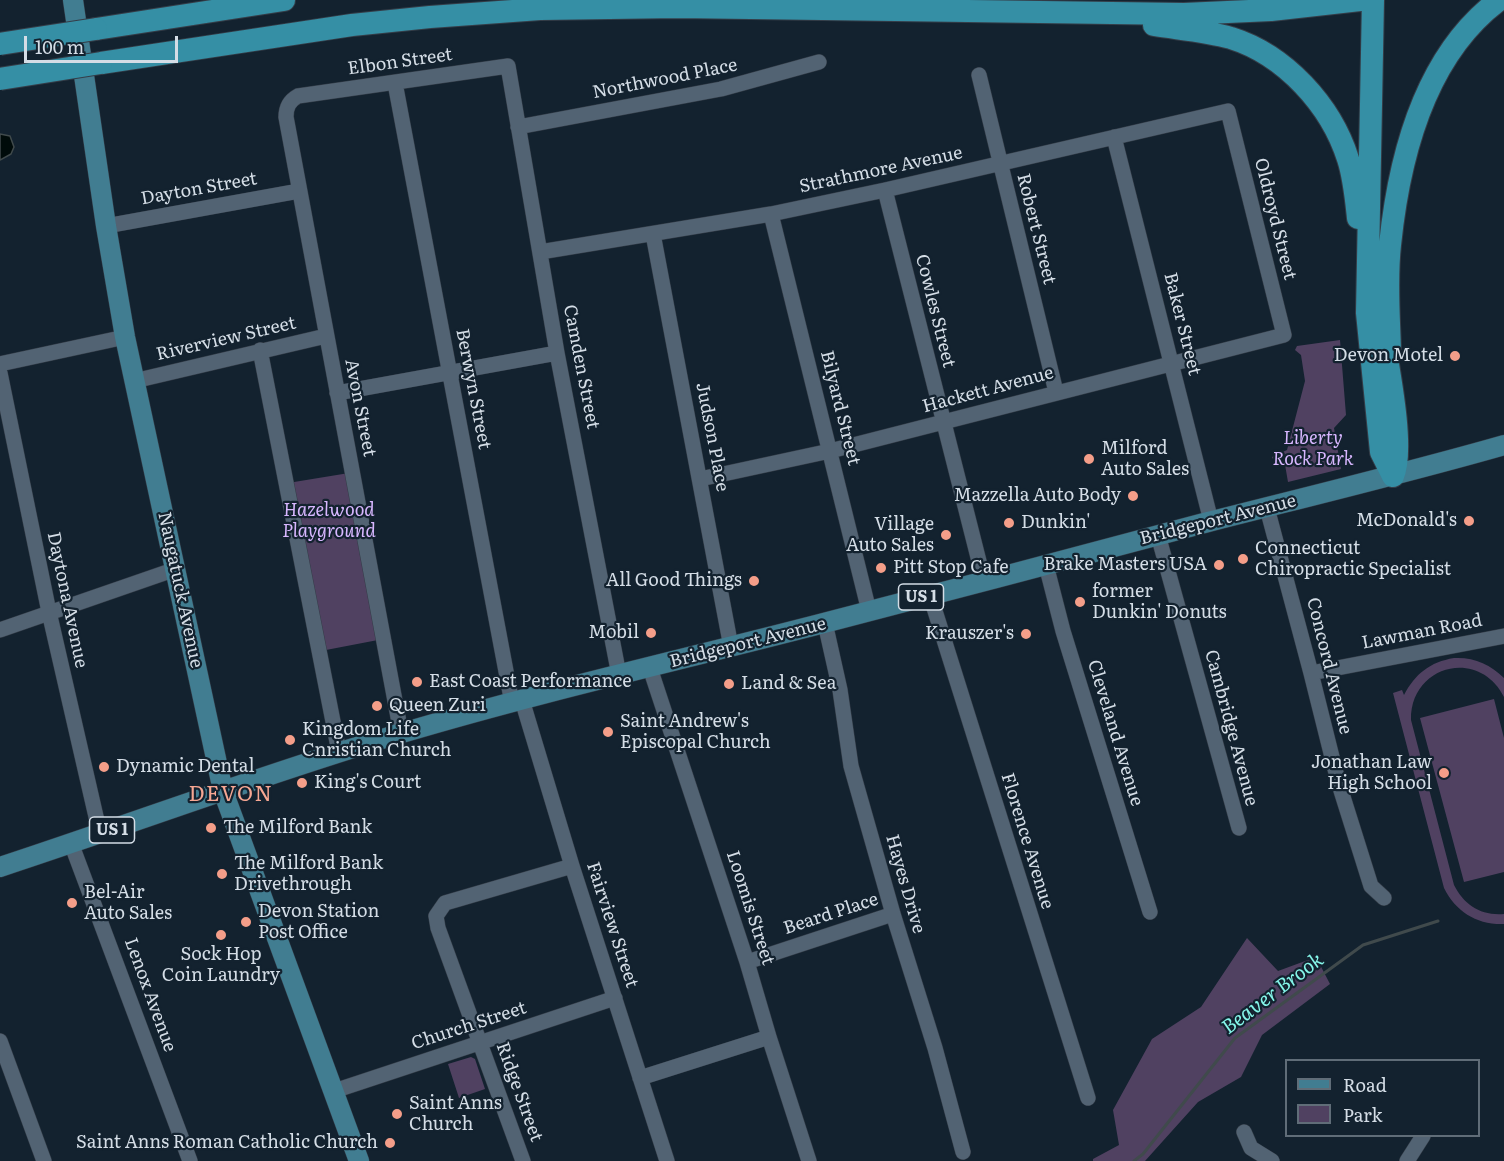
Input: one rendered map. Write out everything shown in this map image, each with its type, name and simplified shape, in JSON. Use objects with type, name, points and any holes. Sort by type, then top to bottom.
[{"type":"highway","points":[[0,44],[284,0]]},
{"type":"highway","points":[[0,79],[352,25],[540,9],[670,7],[1084,13],[1228,12],[1271,10],[1362,0],[1367,313]]},
{"type":"highway","points":[[1381,0],[1377,166],[1379,262],[1383,332],[1390,376],[1398,462],[1393,476]]},
{"type":"highway","points":[[1390,376],[1388,273],[1390,244],[1399,186],[1414,129],[1433,80],[1451,49],[1472,23],[1499,0]]},
{"type":"highway","points":[[1084,13],[1231,38],[1251,46],[1276,62],[1311,92],[1333,126],[1349,159],[1357,206],[1381,452],[1393,476]]},
{"type":"main road","name":"Naugatuck Avenue","points":[[73,0],[106,226],[134,381],[223,791],[359,1161]]},
{"type":"main road","name":"Bridgeport Avenue","points":[[0,867],[339,752],[402,733],[517,701],[1393,476],[1504,445]]},
{"type":"street","name":"Northwood Place","points":[[518,127],[721,89],[819,62]]},
{"type":"street","name":"Camden Street","points":[[508,66],[557,353],[619,675]]},
{"type":"street","name":"Elbon Street","points":[[298,96],[508,66]]},
{"type":"street","name":"Robert Street","points":[[979,75],[1056,392]]},
{"type":"street","name":"Berwyn Street","points":[[395,83],[450,373],[517,701]]},
{"type":"street","name":"Avon Street","points":[[298,96],[288,104],[286,117],[402,733]]},
{"type":"street","name":"Strathmore Avenue","points":[[540,252],[771,214],[1228,111]]},
{"type":"street","name":"Oldroyd Street","points":[[1228,111],[1284,336]]},
{"type":"street","name":"Baker Street","points":[[1114,137],[1212,521]]},
{"type":"street","name":"Cowles Street","points":[[885,190],[984,581]]},
{"type":"street","name":"Dayton Street","points":[[106,226],[299,191]]},
{"type":"street","name":"Bilyard Street","points":[[771,214],[869,611]]},
{"type":"street","name":"Judson Place","points":[[654,234],[731,647]]},
{"type":"street","name":"Riverview Street","points":[[134,381],[326,336]]},
{"type":"street","name":"Hackett Avenue","points":[[700,479],[830,451],[1284,336]]},
{"type":"street","points":[[0,364],[126,337]]},
{"type":"street","points":[[260,350],[339,752]]},
{"type":"street","points":[[337,393],[557,353]]},
{"type":"street","name":"Daytona Avenue","points":[[0,373],[49,612],[100,834]]},
{"type":"street","name":"Concord Avenue","points":[[1267,508],[1338,781],[1371,886],[1384,898]]},
{"type":"street","name":"Cambridge Avenue","points":[[1158,535],[1239,828]]},
{"type":"street","name":"Cleveland Avenue","points":[[1046,565],[1063,631],[1150,912]]},
{"type":"street","points":[[0,630],[176,569]]},
{"type":"street","name":"Florence Avenue","points":[[930,595],[1088,1098]]},
{"type":"street","name":"Hayes Drive","points":[[825,623],[840,690],[851,766],[893,914],[935,1048],[963,1152]]},
{"type":"street","name":"Lawman Road","points":[[1311,673],[1504,636]]},
{"type":"street","name":"Loomis Street","points":[[650,668],[747,962],[809,1161]]},
{"type":"street","name":"Fairview Street","points":[[517,701],[667,1161]]},
{"type":"street","name":"Lenox Avenue","points":[[71,843],[190,1161]]},
{"type":"street","name":"Ridge Street","points":[[523,1161],[438,928],[436,916],[445,903],[572,866]]},
{"type":"street","name":"Beard Place","points":[[747,962],[893,914]]},
{"type":"street","name":"Church Street","points":[[334,1091],[615,998]]},
{"type":"street","points":[[640,1078],[769,1037]]},
{"type":"street","points":[[0,1041],[44,1161]]},
{"type":"street","points":[[1244,1132],[1251,1148],[1272,1161]]},
{"type":"street","points":[[1407,1161],[1422,1137]]},
{"type":"green space","name":"Liberty Rock Park","points":[[1340,340],[1346,415],[1334,428],[1341,469],[1288,482],[1284,459],[1273,459],[1272,457],[1287,450],[1305,381],[1301,355],[1295,350],[1297,346]]},
{"type":"green space","name":"Hazelwood Playground","points":[[349,473],[378,640],[326,650],[293,484]]},
{"type":"green space","points":[[1454,658],[1475,660],[1499,673],[1504,678],[1504,697],[1493,681],[1479,672],[1463,668],[1448,669],[1433,675],[1422,686],[1414,701],[1411,720],[1454,885],[1474,908],[1488,913],[1504,914],[1504,924],[1485,922],[1468,915],[1455,904],[1444,888],[1393,693],[1402,690],[1404,695],[1424,670]]},
{"type":"green space","points":[[1494,699],[1504,738],[1504,872],[1464,882],[1420,718]]},
{"type":"green space","points":[[1247,938],[1278,971],[1316,957],[1330,984],[1262,1035],[1241,1077],[1198,1102],[1145,1161],[1093,1161],[1119,1145],[1113,1110],[1152,1039],[1201,1007]]},
{"type":"green space","points":[[471,1057],[475,1059],[485,1089],[459,1098],[448,1064]]},
{"type":"shaded area","points":[[0,134],[10,136],[14,147],[11,154],[0,160]]},
{"type":"waterway","name":"Beaver Brook","points":[[1134,1161],[1143,1154],[1235,1038],[1363,945],[1438,921]]},
{"type":"place","name":"Devon Motel","points":[[1455,356]]},
{"type":"place","name":"Milford Auto Sales","points":[[1089,459]]},
{"type":"place","name":"Mazzella Auto Body","points":[[1133,496]]},
{"type":"place","name":"McDonald's","points":[[1469,521]]},
{"type":"place","name":"Dunkin'","points":[[1009,523]]},
{"type":"place","name":"Village Auto Sales","points":[[946,535]]},
{"type":"place","name":"Connecticut Chiropractic Specialist","points":[[1243,559]]},
{"type":"place","name":"Brake Masters USA","points":[[1219,565]]},
{"type":"place","name":"Pitt Stop Cafe","points":[[881,568]]},
{"type":"place","name":"All Good Things","points":[[754,581]]},
{"type":"place","name":"former Dunkin' Donuts","points":[[1080,602]]},
{"type":"place","name":"Mobil","points":[[651,633]]},
{"type":"place","name":"Krauszer's","points":[[1026,634]]},
{"type":"place","name":"East Coast Performance","points":[[417,682]]},
{"type":"place","name":"Land & Sea","points":[[729,684]]},
{"type":"place","name":"Queen Zuri","points":[[377,706]]},
{"type":"place","name":"Saint Andrew's Episcopal Church","points":[[608,732]]},
{"type":"place","name":"Kingdom Life Cnristian Church","points":[[290,740]]},
{"type":"place","name":"Dynamic Dental","points":[[104,767]]},
{"type":"place","name":"Jonathan Law High School","points":[[1444,773]]},
{"type":"place","name":"King's Court","points":[[302,783]]},
{"type":"place","name":"The Milford Bank","points":[[211,828]]},
{"type":"place","name":"The Milford Bank Drivethrough","points":[[222,874]]},
{"type":"place","name":"Bel-Air Auto Sales","points":[[72,903]]},
{"type":"place","name":"Devon Station Post Office","points":[[246,922]]},
{"type":"place","name":"Sock Hop Coin Laundry","points":[[221,935]]},
{"type":"place","name":"Saint Anns Church","points":[[397,1114]]},
{"type":"place","name":"Saint Anns Roman Catholic Church","points":[[390,1143]]},
{"type":"district","name":"DEVON","points":[[231,795]]}]
